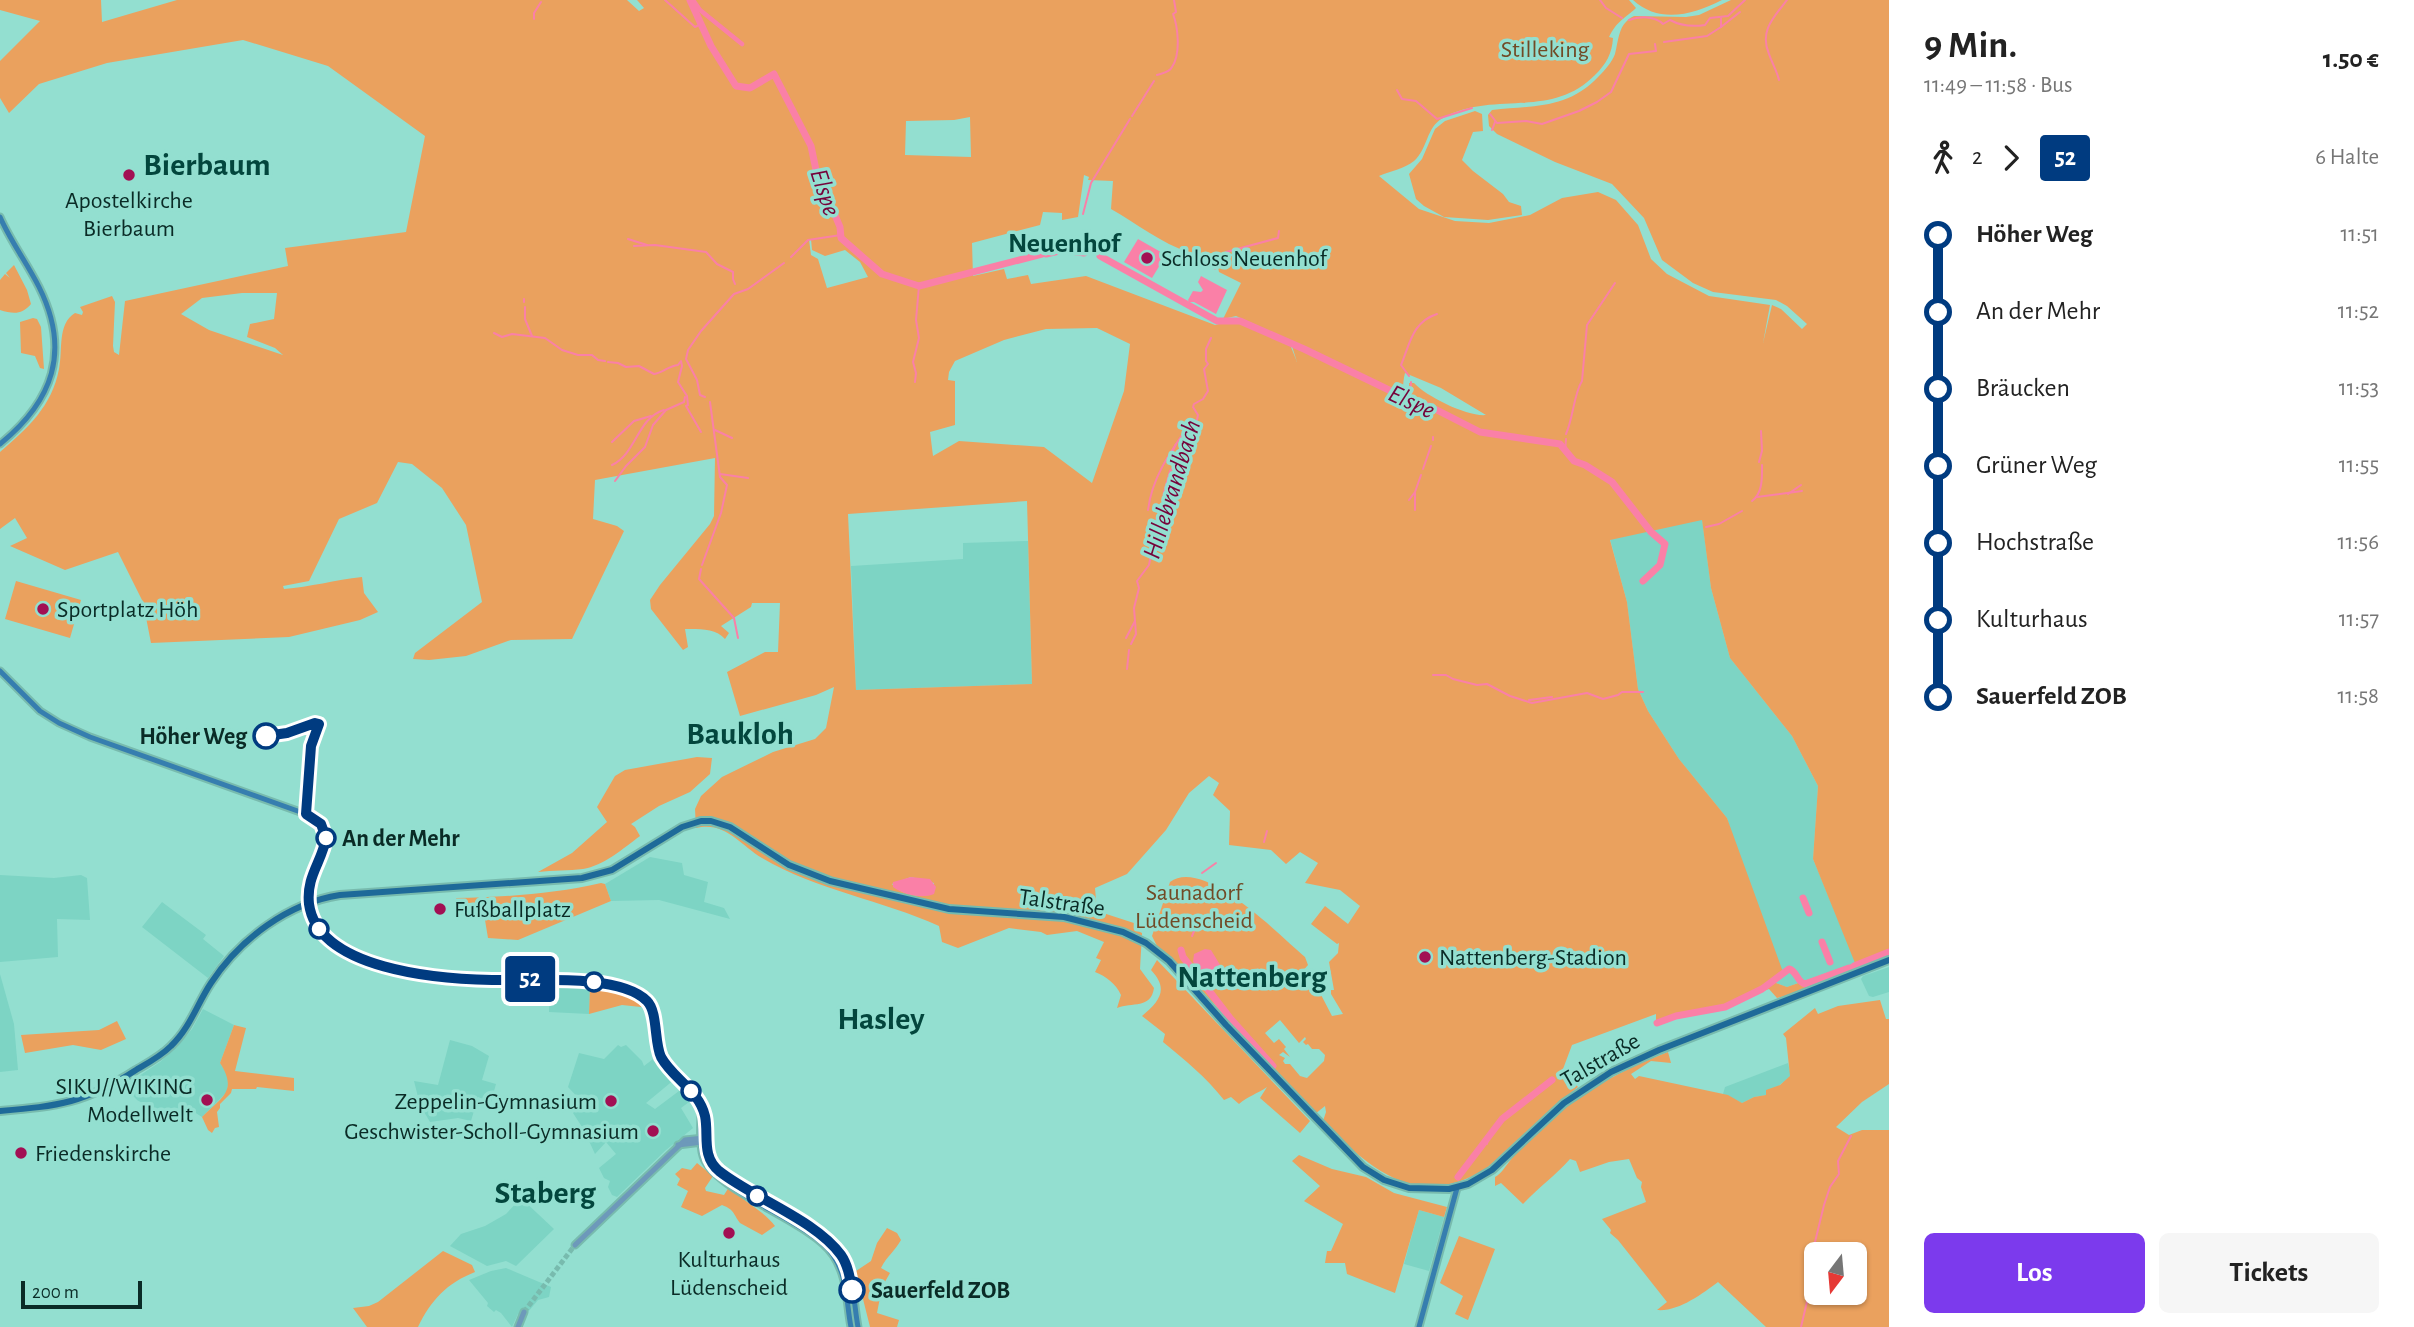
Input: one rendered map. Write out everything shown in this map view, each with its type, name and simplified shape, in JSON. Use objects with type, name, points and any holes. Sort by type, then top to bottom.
[{"type":"main road","points":[[0,217],[41,291],[51,318],[55,349],[51,374],[40,402],[29,418],[0,444]]},
{"type":"main road","points":[[0,671],[40,711],[59,723],[90,737],[317,820],[325,832],[326,842],[311,876],[309,903],[314,920],[328,940],[338,948],[371,964],[463,978],[580,981],[617,987],[637,994],[647,1001],[652,1008],[656,1043],[663,1060],[697,1097],[702,1111],[702,1153],[708,1166],[746,1196],[818,1240],[832,1253],[845,1279],[851,1327]]},
{"type":"main road","name":"Talstraße","points":[[0,1111],[62,1104],[87,1098],[146,1064],[168,1049],[182,1034],[211,982],[234,954],[276,920],[309,903],[340,895],[582,878],[612,870],[682,827],[701,821],[730,827],[789,866],[830,881],[965,911],[1026,913],[1073,919],[1113,928],[1139,939],[1168,961],[1363,1167],[1384,1180],[1405,1187],[1432,1190],[1457,1188],[1492,1170],[1564,1103],[1611,1072],[1651,1053],[1889,960]]},
{"type":"main road","points":[[703,1140],[710,1161],[717,1170],[753,1195],[795,1217],[822,1236],[840,1254],[850,1280],[858,1327]]},
{"type":"main road","points":[[1419,1327],[1457,1188]]},
{"type":"street","points":[[575,1245],[685,1140],[703,1140]]},
{"type":"street","points":[[678,1146],[703,1140]]},
{"type":"street","points":[[686,1146],[702,1153]]},
{"type":"street","points":[[518,1326],[524,1312]]},
{"type":"shaded area","points":[[1138,239],[1166,255],[1152,278],[1124,262]]},
{"type":"shaded area","points":[[1201,276],[1227,290],[1216,314],[1188,300],[1193,291],[1203,290],[1198,282]]},
{"type":"shaded area","points":[[1702,519],[1711,588],[1730,658],[1792,736],[1818,786],[1813,859],[1856,963],[1787,987],[1776,983],[1774,978],[1727,818],[1679,759],[1648,711],[1638,689],[1627,602],[1610,539]]},
{"type":"shaded area","points":[[1028,541],[1032,684],[856,690],[851,566],[963,559],[963,543]]},
{"type":"shaded area","points":[[650,857],[682,863],[684,875],[708,882],[704,902],[724,908],[730,919],[659,900],[611,901],[605,884]]},
{"type":"shaded area","points":[[0,875],[54,878],[81,875],[87,878],[90,920],[57,919],[58,957],[0,962]]},
{"type":"shaded area","points":[[911,877],[930,879],[936,887],[934,894],[913,895],[893,887],[893,882]]},
{"type":"shaded area","points":[[162,902],[206,935],[203,939],[224,956],[208,978],[142,927]]},
{"type":"shaded area","points":[[1205,949],[1211,950],[1225,973],[1218,986],[1207,983],[1201,970],[1193,962],[1194,954]]},
{"type":"shaded area","points":[[1889,967],[1889,992],[1869,996],[1861,979],[1863,976]]},
{"type":"shaded area","points":[[0,974],[14,1024],[18,1070],[0,1072]]},
{"type":"shaded area","points":[[550,983],[590,986],[589,1014],[549,1012]]},
{"type":"shaded area","points":[[203,1009],[234,1025],[220,1063],[229,1077],[227,1092],[202,1117],[188,1108],[179,1124],[137,1100],[124,1086],[177,1047],[192,1029]]},
{"type":"shaded area","points":[[450,1040],[472,1046],[489,1056],[482,1080],[496,1084],[491,1102],[478,1097],[471,1121],[458,1118],[430,1122],[420,1105],[414,1081],[438,1085]]},
{"type":"shaded area","points":[[618,1045],[626,1045],[644,1066],[657,1056],[661,1065],[675,1079],[646,1103],[655,1109],[683,1088],[693,1099],[681,1108],[693,1128],[617,1197],[612,1195],[608,1187],[610,1181],[604,1178],[599,1168],[616,1154],[606,1142],[595,1154],[573,1113],[583,1103],[568,1087],[579,1053],[604,1059]]},
{"type":"shaded area","points":[[1788,1063],[1791,1076],[1767,1095],[1742,1103],[1723,1094],[1725,1087]]},
{"type":"shaded area","points":[[521,1198],[554,1229],[516,1266],[506,1261],[487,1266],[450,1246],[461,1234],[485,1226],[506,1214]]},
{"type":"shaded area","points":[[1419,1210],[1444,1217],[1429,1271],[1404,1264]]},
{"type":"shaded area","points":[[506,1268],[551,1287],[549,1297],[538,1300],[528,1312],[518,1314],[512,1327],[501,1313],[496,1310],[494,1312],[487,1306],[488,1303],[469,1280]]},
{"type":"green space","points":[[0,0],[101,0],[102,22],[177,0],[627,0],[639,11],[644,8],[637,0],[1629,0],[1636,8],[1621,21],[1609,37],[1613,38],[1608,58],[1595,75],[1578,89],[1560,97],[1482,106],[1443,118],[1433,127],[1414,161],[1379,176],[1419,209],[1455,221],[1489,223],[1530,215],[1562,198],[1598,192],[1616,200],[1638,225],[1651,259],[1667,274],[1709,296],[1770,305],[1763,343],[1772,305],[1781,309],[1802,329],[1807,324],[1776,300],[1713,292],[1693,283],[1662,260],[1644,218],[1612,184],[1555,162],[1497,134],[1489,126],[1488,115],[1492,110],[1549,104],[1575,95],[1587,87],[1610,63],[1622,28],[1634,16],[1699,15],[1731,0],[1889,0],[1889,958],[1803,991],[1777,998],[1769,989],[1724,1006],[1656,1021],[1656,1014],[1572,1045],[1563,1069],[1578,1087],[1487,1168],[1462,1180],[1439,1186],[1417,1185],[1378,1169],[1341,1139],[1323,1121],[1325,1106],[1315,1114],[1172,958],[1157,946],[1152,936],[1170,882],[1184,877],[1202,880],[1240,902],[1305,957],[1308,965],[1301,973],[1303,986],[1318,989],[1332,1016],[1343,1014],[1331,994],[1331,990],[1334,990],[1329,962],[1338,953],[1339,943],[1311,924],[1325,906],[1348,924],[1360,906],[1340,890],[1305,883],[1318,863],[1300,852],[1286,864],[1271,850],[1229,845],[1230,811],[1213,795],[1219,783],[1209,776],[1189,793],[1166,830],[1127,874],[1095,888],[1097,911],[1140,925],[1140,969],[1154,988],[1152,995],[1145,1002],[1117,1008],[1121,995],[1119,991],[1110,981],[1095,972],[1101,960],[1096,958],[1104,942],[1077,931],[1047,935],[1009,928],[958,948],[942,942],[939,926],[783,869],[762,858],[724,831],[696,828],[695,809],[701,796],[722,777],[773,752],[815,739],[826,728],[834,687],[816,695],[740,716],[727,672],[765,652],[778,652],[780,603],[752,603],[751,607],[721,626],[729,633],[725,639],[712,631],[685,629],[688,647],[683,650],[651,609],[650,600],[660,585],[714,516],[715,458],[595,480],[593,519],[617,526],[624,531],[572,639],[511,640],[466,656],[413,659],[415,653],[482,602],[466,525],[442,488],[412,464],[398,462],[377,503],[339,519],[309,581],[283,586],[284,589],[294,588],[362,577],[364,593],[378,612],[360,620],[289,637],[151,643],[143,602],[118,552],[65,570],[10,546],[27,538],[15,518],[0,529],[0,452],[29,425],[51,394],[59,369],[65,324],[75,313],[82,315],[80,307],[112,296],[115,302],[113,346],[114,352],[119,355],[125,301],[288,266],[285,248],[406,232],[425,136],[328,66],[243,40],[107,63],[39,84],[9,113],[0,98],[0,61],[40,21],[0,10]],"holes":[[[970,117],[971,157],[905,155],[906,121]],[[1084,175],[1089,177],[1088,180],[1113,181],[1111,209],[1159,239],[1179,248],[1207,254],[1262,253],[1221,257],[1217,263],[1219,272],[1241,283],[1223,319],[1236,316],[1290,340],[1297,362],[1289,342],[1239,319],[1215,325],[1086,276],[1031,284],[1028,275],[1007,279],[1004,269],[973,276],[972,243],[1040,225],[1043,212],[1062,213],[1062,220],[1078,217]],[[809,239],[812,250],[825,256],[845,250],[860,262],[868,277],[827,288],[818,259],[811,255]],[[242,293],[277,293],[274,319],[250,324],[247,337],[275,348],[283,355],[209,330],[181,314],[202,298]],[[1097,328],[1130,344],[1124,391],[1092,483],[1044,447],[959,441],[933,456],[930,432],[955,425],[955,381],[948,380],[955,361],[1004,340],[1046,329]],[[1405,373],[1441,388],[1486,415],[1469,413],[1448,405],[1414,383],[1409,383],[1406,406],[1401,403]],[[1027,501],[1032,684],[856,690],[848,514]],[[1702,520],[1711,588],[1730,658],[1792,736],[1818,786],[1813,859],[1855,963],[1787,987],[1776,983],[1774,978],[1783,972],[1727,818],[1679,759],[1648,711],[1638,689],[1627,602],[1610,540]],[[911,877],[934,883],[934,893],[929,895],[906,893],[892,884]],[[1280,1020],[1299,1043],[1305,1037],[1303,1042],[1306,1045],[1319,1049],[1325,1055],[1324,1061],[1307,1078],[1300,1076],[1290,1064],[1285,1064],[1285,1058],[1279,1055],[1283,1052],[1290,1057],[1279,1039],[1274,1043],[1265,1033]]]},
{"type":"green space","points":[[1633,0],[1722,0],[1700,10],[1665,15],[1643,8]]},
{"type":"green space","points":[[1475,111],[1482,114],[1483,131],[1473,132],[1462,160],[1509,202],[1521,206],[1522,215],[1488,220],[1444,217],[1416,199],[1409,174],[1422,159],[1435,129],[1445,121]]},
{"type":"green space","points":[[14,265],[31,304],[21,312],[13,313],[0,310],[0,280],[5,274],[10,278],[6,273]]},
{"type":"green space","points":[[37,319],[41,327],[44,369],[40,368],[35,356],[21,353],[20,322]]},
{"type":"green space","name":"Sportplatz Höh","points":[[16,581],[81,600],[70,638],[5,619]]},
{"type":"green space","points":[[697,757],[712,758],[710,774],[690,792],[659,806],[631,824],[640,836],[620,851],[591,867],[538,872],[572,853],[607,822],[597,807],[615,776],[625,770]]},
{"type":"green space","points":[[605,884],[611,901],[518,940],[488,938],[485,920],[460,914],[456,898],[529,894]]},
{"type":"green space","points":[[1157,960],[1310,1121],[1300,1133],[1260,1098],[1267,1087],[1239,1104],[1231,1097],[1224,1100],[1203,1076],[1163,1042],[1165,1034],[1142,1016],[1160,995],[1160,983],[1151,970]]},
{"type":"green space","points":[[590,986],[621,992],[643,1004],[641,1007],[622,1005],[589,1014]]},
{"type":"green space","points":[[1880,1000],[1886,1019],[1889,1019],[1889,1084],[1862,1102],[1836,1127],[1849,1135],[1862,1130],[1889,1130],[1889,1327],[1766,1327],[1718,1282],[1681,1305],[1657,1310],[1667,1302],[1610,1233],[1611,1230],[1602,1219],[1646,1202],[1642,1182],[1637,1178],[1629,1159],[1609,1162],[1580,1172],[1576,1161],[1570,1159],[1523,1204],[1501,1183],[1495,1186],[1495,1177],[1516,1153],[1569,1105],[1616,1075],[1668,1052],[1671,1063],[1651,1061],[1631,1074],[1635,1079],[1639,1076],[1728,1095],[1742,1103],[1766,1095],[1766,1090],[1780,1085],[1790,1076],[1786,1038],[1783,1034],[1815,1008],[1818,1014],[1838,1006]]},
{"type":"green space","points":[[117,1021],[126,1039],[101,1050],[73,1045],[25,1053],[21,1035],[99,1030]]},
{"type":"green space","points":[[234,1025],[246,1028],[235,1071],[294,1078],[294,1091],[257,1087],[232,1089],[220,1104],[217,1112],[219,1127],[212,1133],[202,1117],[225,1093],[228,1080],[220,1063]]},
{"type":"green space","points":[[1299,1155],[1332,1169],[1366,1177],[1394,1193],[1447,1207],[1444,1217],[1419,1210],[1395,1293],[1347,1274],[1345,1263],[1325,1263],[1327,1251],[1331,1251],[1343,1224],[1304,1201],[1320,1186],[1292,1161]]},
{"type":"green space","points":[[697,1163],[713,1176],[705,1188],[706,1191],[724,1195],[729,1187],[775,1226],[762,1235],[740,1223],[732,1211],[722,1205],[702,1216],[681,1207],[688,1191],[677,1185],[680,1179],[675,1174],[682,1168],[691,1170]]},
{"type":"green space","points":[[887,1228],[897,1233],[901,1240],[881,1268],[890,1273],[882,1287],[877,1313],[899,1320],[897,1327],[870,1327],[856,1271],[871,1261],[877,1243]]},
{"type":"green space","points":[[1459,1236],[1495,1249],[1468,1320],[1455,1314],[1463,1296],[1440,1283]]},
{"type":"green space","points":[[443,1251],[472,1265],[475,1272],[448,1287],[428,1309],[418,1327],[367,1327],[353,1308],[378,1302]]},
{"type":"waterway","points":[[665,0],[695,27],[701,24]]},
{"type":"waterway","name":"Elspe","points":[[690,0],[711,46],[736,86],[750,88],[774,74],[811,146],[816,170],[840,227],[841,238],[882,274],[919,286],[1042,254]]},
{"type":"waterway","points":[[693,0],[700,10],[742,44]]},
{"type":"waterway","points":[[1157,75],[1171,69],[1177,55],[1174,0]]},
{"type":"waterway","points":[[1600,0],[1606,8],[1622,18]]},
{"type":"waterway","points":[[1629,20],[1647,17],[1663,24],[1670,20],[1687,26],[1705,25],[1710,18],[1728,16],[1745,0]]},
{"type":"waterway","points":[[1779,80],[1766,46],[1766,38],[1769,25],[1787,0]]},
{"type":"waterway","points":[[534,19],[534,13],[541,2]]},
{"type":"waterway","points":[[1721,27],[1740,12]]},
{"type":"waterway","points":[[1664,42],[1707,36],[1721,27],[1721,18]]},
{"type":"waterway","points":[[1490,114],[1497,123],[1526,121],[1542,124],[1579,111],[1611,92],[1629,54],[1656,51],[1655,44]]},
{"type":"waterway","points":[[1132,116],[1154,81]]},
{"type":"waterway","points":[[1397,90],[1402,99],[1416,101],[1437,119],[1472,108]]},
{"type":"waterway","points":[[1083,214],[1091,183],[1130,119]]},
{"type":"waterway","points":[[1492,130],[1495,122]]},
{"type":"waterway","points":[[1226,252],[1278,238],[1279,231]]},
{"type":"waterway","points":[[791,257],[808,240],[841,235]]},
{"type":"waterway","points":[[628,239],[647,245]]},
{"type":"waterway","points":[[634,246],[655,245],[706,252],[717,264],[733,272],[735,284]]},
{"type":"waterway","name":"Elspe","points":[[1046,254],[1064,250],[1084,253]]},
{"type":"waterway","name":"Elspe","points":[[1100,256],[1217,321],[1240,321],[1418,404],[1429,406],[1480,432],[1560,444],[1574,461],[1612,482],[1651,532],[1665,544],[1660,565],[1643,581]]},
{"type":"waterway","points":[[1215,269],[1223,258]]},
{"type":"waterway","points":[[705,397],[700,395],[697,380],[686,359],[688,350],[734,294],[748,289],[784,263]]},
{"type":"waterway","points":[[1566,434],[1582,381],[1587,325],[1615,283]]},
{"type":"waterway","points":[[915,382],[913,362],[919,338],[916,320],[919,286]]},
{"type":"waterway","points":[[525,307],[525,319],[532,336]]},
{"type":"waterway","points":[[1409,376],[1401,365],[1410,342],[1422,322],[1437,314]]},
{"type":"waterway","points":[[494,333],[502,337],[512,334],[545,338],[562,350],[578,355],[592,355],[605,361]]},
{"type":"waterway","name":"Hillebrandbach","points":[[1131,644],[1136,634],[1134,608],[1139,588],[1137,581],[1149,565],[1156,520],[1162,509],[1170,471],[1177,463],[1182,448],[1194,434],[1198,415],[1194,404],[1203,399],[1208,391],[1204,369],[1208,364],[1206,349],[1211,338]]},
{"type":"waterway","points":[[608,362],[626,367],[639,366],[654,374],[678,365],[681,361],[678,382],[687,396],[686,406],[701,432]]},
{"type":"waterway","points":[[1410,399],[1411,382]]},
{"type":"waterway","points":[[615,481],[645,447],[653,425],[666,410],[684,402],[685,397]]},
{"type":"waterway","points":[[702,565],[721,513],[727,485],[720,477],[710,402]]},
{"type":"waterway","points":[[612,465],[627,452],[648,420],[664,410]]},
{"type":"waterway","points":[[612,442],[634,421],[651,416]]},
{"type":"waterway","points":[[1148,510],[1163,465],[1189,425],[1193,426]]},
{"type":"waterway","points":[[715,430],[732,438]]},
{"type":"waterway","points":[[1759,462],[1762,451],[1761,431]]},
{"type":"waterway","name":"Elspe","points":[[1565,452],[1566,439]]},
{"type":"waterway","points":[[1169,459],[1176,444]]},
{"type":"waterway","points":[[1423,469],[1431,446]]},
{"type":"waterway","points":[[1752,501],[1760,489],[1762,465]]},
{"type":"waterway","points":[[720,474],[748,478]]},
{"type":"waterway","points":[[1409,500],[1421,475]]},
{"type":"waterway","points":[[1788,494],[1801,485]]},
{"type":"waterway","points":[[1757,497],[1802,491]]},
{"type":"waterway","points":[[1415,493],[1415,510]]},
{"type":"waterway","points":[[1706,527],[1719,524],[1742,511]]},
{"type":"waterway","points":[[701,569],[699,579],[734,618],[738,638]]},
{"type":"waterway","points":[[1126,638],[1135,621]]},
{"type":"waterway","name":"Hillebrandbach","points":[[1127,669],[1129,650]]},
{"type":"waterway","points":[[1433,675],[1446,675],[1477,685],[1487,684],[1510,696],[1532,703],[1587,693],[1603,699],[1622,692],[1643,692]]},
{"type":"waterway","points":[[1529,700],[1552,697]]},
{"type":"waterway","points":[[1264,842],[1267,831]]},
{"type":"waterway","points":[[1202,873],[1216,863]]},
{"type":"waterway","name":"Elspe","points":[[1803,898],[1809,913]]},
{"type":"waterway","points":[[1192,936],[1195,929]]},
{"type":"waterway","name":"Elspe","points":[[1822,942],[1830,962]]},
{"type":"waterway","points":[[1181,950],[1183,957],[1230,1018],[1273,1066]]},
{"type":"waterway","name":"Elspe","points":[[1854,966],[1889,952]]},
{"type":"waterway","points":[[1657,1023],[1676,1016],[1725,1007],[1762,989],[1789,969],[1805,984],[1849,968]]},
{"type":"waterway","points":[[1458,1177],[1502,1119],[1552,1080]]},
{"type":"waterway","points":[[1487,1144],[1488,1136]]},
{"type":"waterway","points":[[1801,1327],[1815,1268],[1815,1242],[1824,1205],[1830,1187],[1839,1174],[1838,1161],[1851,1136]]},
{"type":"tunnel","points":[[524,1312],[575,1245]]},
{"type":"bus line","name":"52","points":[[266,736],[319,724],[309,759],[306,814],[321,824],[326,838],[311,876],[309,903],[314,920],[328,940],[338,948],[371,964],[454,978],[580,981],[617,987],[637,994],[652,1008],[656,1043],[663,1060],[699,1101],[705,1116],[706,1146],[710,1161],[717,1170],[747,1191],[795,1217],[836,1248],[844,1260],[852,1290]]},
{"type":"place","name":"Apostelkirche Bierbaum","points":[[129,175]]},
{"type":"place","name":"Schloss Neuenhof","points":[[1147,258]]},
{"type":"place","name":"Sportplatz Höh","points":[[43,609]]},
{"type":"place","name":"Höher Weg","points":[[266,736]]},
{"type":"place","name":"An der Mehr","points":[[326,838]]},
{"type":"place","name":"Fußballplatz","points":[[440,909]]},
{"type":"place","name":"Nattenberg-Stadion","points":[[1425,957]]},
{"type":"place","name":"SIKU//WIKING Modellwelt","points":[[207,1100]]},
{"type":"place","name":"Zeppelin-Gymnasium","points":[[611,1101]]},
{"type":"place","name":"Geschwister-Scholl-Gymnasium","points":[[653,1131]]},
{"type":"place","name":"Friedenskirche","points":[[21,1153]]},
{"type":"place","name":"Kulturhaus Lüdenscheid","points":[[729,1233]]},
{"type":"place","name":"Sauerfeld ZOB","points":[[852,1290]]},
{"type":"district","name":"Bierbaum","points":[[207,164]]},
{"type":"district","name":"Neuenhof","points":[[1064,242]]},
{"type":"district","name":"Baukloh","points":[[740,733]]},
{"type":"district","name":"Nattenberg","points":[[1252,976]]},
{"type":"district","name":"Hasley","points":[[881,1018]]},
{"type":"district","name":"Staberg","points":[[545,1192]]},
{"type":"park label","name":"Stilleking","points":[[1545,49]]},
{"type":"park label","name":"Saunadorf Lüdenscheid","points":[[1194,906]]}]
